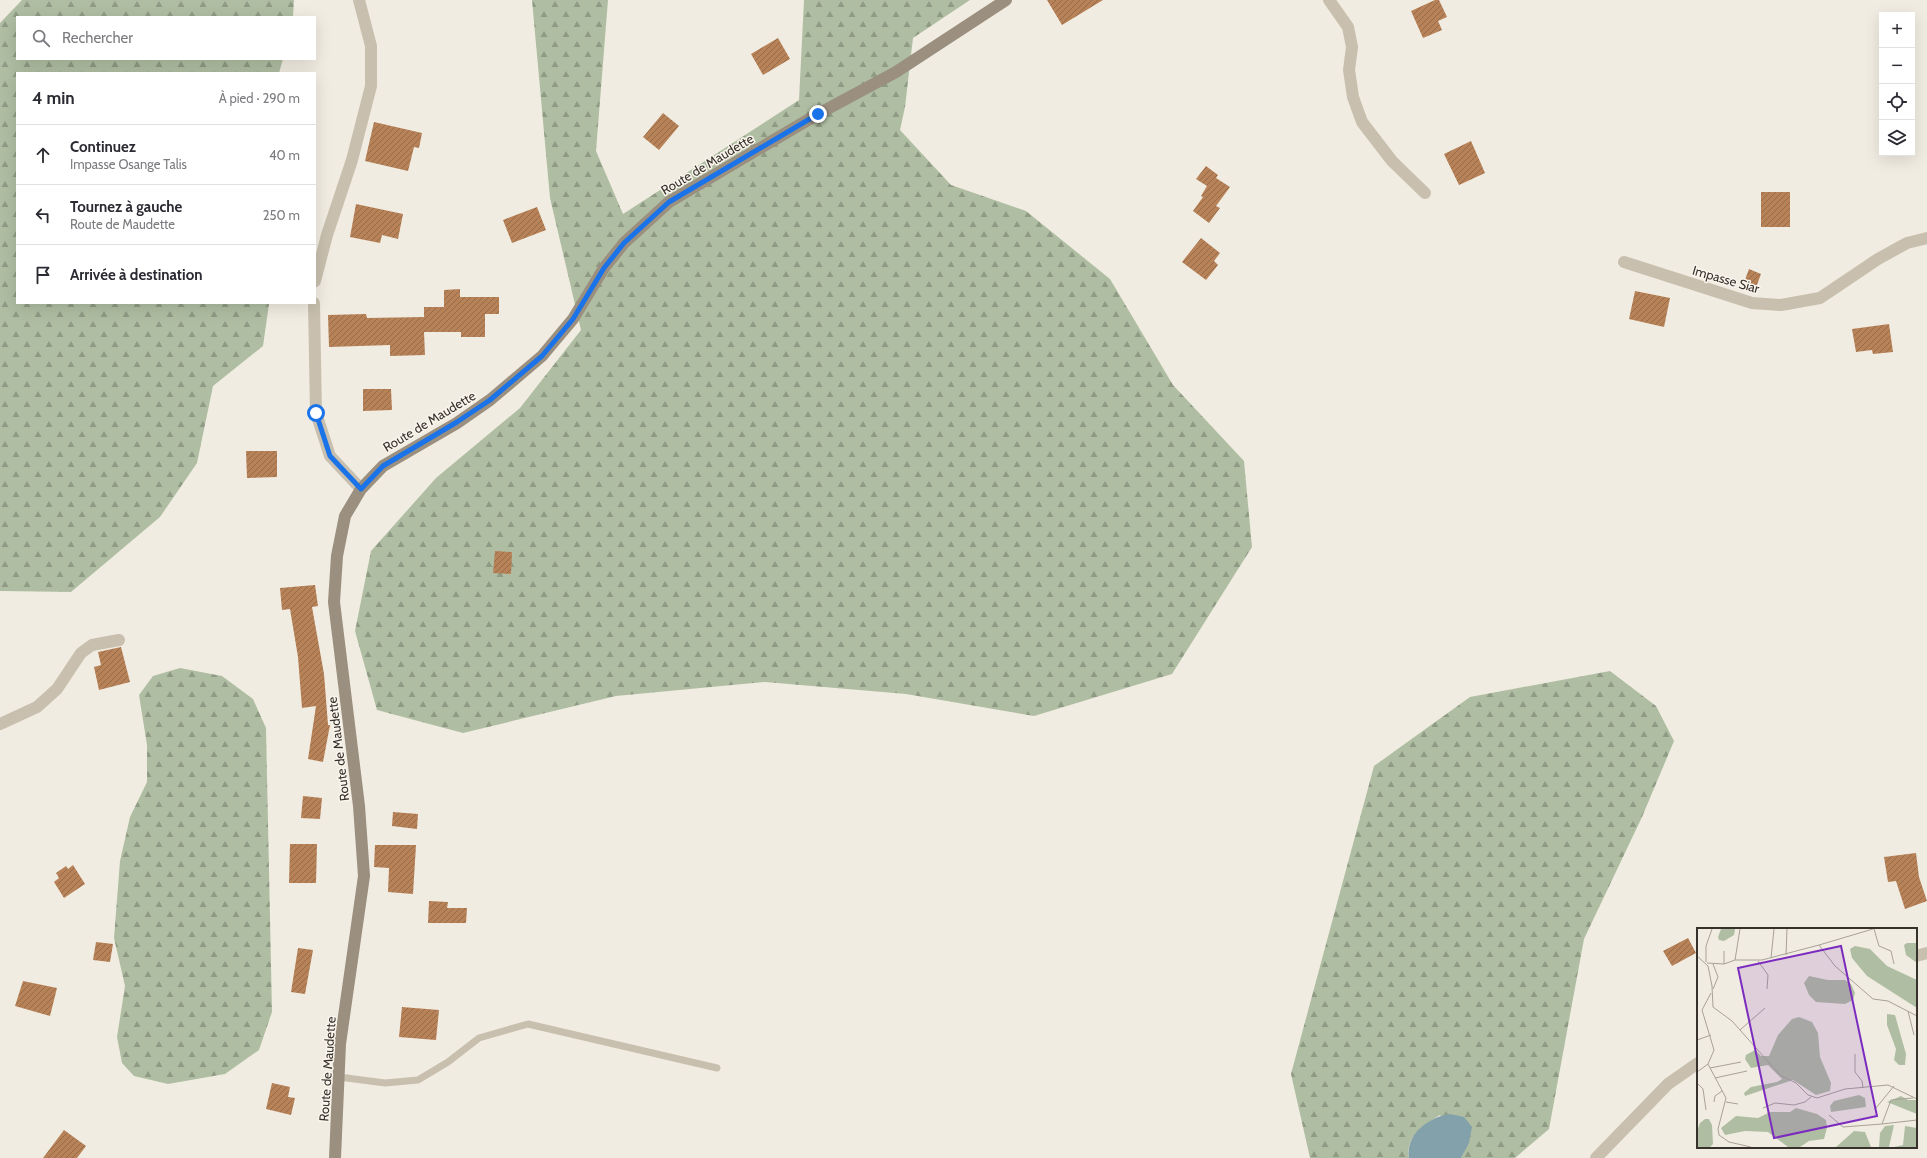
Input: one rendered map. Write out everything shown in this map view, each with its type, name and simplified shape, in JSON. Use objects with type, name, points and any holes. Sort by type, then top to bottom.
[{"type":"street","points":[[316,277],[327,235],[352,160],[371,86],[371,46],[359,0]]},
{"type":"street","name":"Route de Maudette","points":[[335,1158],[340,1044],[364,876],[359,806],[334,602],[337,556],[345,516],[361,489],[383,466],[457,422],[490,400],[542,356],[573,319],[604,268],[624,243],[669,202],[818,114],[896,72],[1006,0]]},
{"type":"street","points":[[1329,0],[1348,27],[1352,47],[1349,70],[1353,97],[1362,122],[1392,161],[1425,193]]},
{"type":"street","name":"Impasse Siar","points":[[1624,262],[1752,303],[1781,305],[1820,298],[1878,259],[1907,243],[1927,238]]},
{"type":"street","points":[[314,304],[316,413],[330,456],[361,489]]},
{"type":"street","points":[[0,724],[37,707],[57,689],[81,653],[92,645],[120,640]]},
{"type":"street","points":[[1917,956],[1927,953]]},
{"type":"street","points":[[1596,1158],[1668,1084],[1697,1064]]},
{"type":"lane","points":[[339,1077],[385,1083],[418,1080],[448,1062],[479,1038],[528,1024],[717,1068]]},
{"type":"green space","points":[[22,0],[294,0],[293,16],[16,16],[16,60],[283,60],[279,72],[16,72],[16,304],[269,304],[263,346],[213,386],[197,463],[160,517],[71,592],[0,591],[0,23]]},
{"type":"green space","points":[[532,0],[608,0],[596,151],[623,214],[799,100],[804,0],[970,0],[913,38],[905,107],[900,130],[951,185],[1026,211],[1110,279],[1173,385],[1244,461],[1252,547],[1172,674],[1034,716],[906,694],[765,682],[616,696],[463,733],[377,710],[355,631],[371,551],[436,478],[520,408],[581,330],[550,198]]},
{"type":"green space","points":[[180,668],[222,676],[253,699],[266,728],[272,1012],[259,1050],[225,1074],[168,1084],[134,1076],[122,1063],[117,1037],[125,986],[114,938],[120,861],[130,817],[147,782],[147,745],[139,695],[153,676]]},
{"type":"green space","points":[[1610,671],[1656,706],[1674,741],[1642,817],[1584,939],[1549,1129],[1515,1158],[1461,1158],[1464,1152],[1440,1115],[1422,1127],[1413,1137],[1410,1143],[1409,1158],[1310,1158],[1291,1074],[1374,766],[1470,697]]},
{"type":"water","points":[[1450,1114],[1464,1117],[1472,1127],[1469,1143],[1461,1158],[1409,1158],[1411,1141],[1420,1128],[1434,1119]]},
{"type":"building","points":[[1047,0],[1103,0],[1062,25]]},
{"type":"building","points":[[1435,0],[1439,0],[1447,17],[1438,21],[1442,30],[1423,38],[1411,11]]},
{"type":"building","points":[[778,38],[790,59],[763,75],[751,54]]},
{"type":"building","points":[[663,113],[679,126],[659,150],[643,137]]},
{"type":"building","points":[[374,122],[422,133],[419,148],[414,147],[408,171],[365,161]]},
{"type":"building","points":[[1471,141],[1485,173],[1459,185],[1444,154]]},
{"type":"building","points":[[1206,166],[1218,175],[1216,178],[1230,187],[1216,206],[1220,208],[1209,223],[1193,211],[1203,197],[1201,196],[1207,186],[1196,179]]},
{"type":"building","points":[[1761,192],[1790,192],[1790,227],[1761,227]]},
{"type":"building","points":[[356,204],[403,214],[398,239],[382,235],[380,243],[350,237]]},
{"type":"building","points":[[537,207],[546,230],[512,243],[503,220]]},
{"type":"building","points":[[1201,238],[1220,253],[1214,261],[1218,265],[1206,280],[1182,262]]},
{"type":"building","points":[[1749,269],[1761,274],[1754,293],[1742,288]]},
{"type":"building","points":[[460,289],[460,297],[499,297],[499,314],[485,314],[485,337],[461,337],[461,332],[424,332],[425,355],[390,356],[390,345],[329,347],[328,315],[366,314],[367,318],[424,317],[424,307],[444,307],[444,290]]},
{"type":"building","points":[[1635,291],[1670,298],[1664,327],[1629,319]]},
{"type":"building","points":[[1889,324],[1893,352],[1873,354],[1872,350],[1856,352],[1852,329]]},
{"type":"building","points":[[363,389],[391,389],[392,410],[363,411]]},
{"type":"building","points":[[246,451],[277,451],[277,477],[247,478]]},
{"type":"building","points":[[495,551],[512,552],[511,574],[493,573]]},
{"type":"building","points":[[315,585],[318,606],[312,607],[324,674],[328,725],[330,725],[323,762],[308,759],[316,706],[302,708],[298,657],[290,609],[282,610],[280,588]]},
{"type":"building","points":[[121,647],[130,682],[99,690],[94,667],[101,665],[98,652]]},
{"type":"building","points":[[303,796],[322,798],[320,819],[301,818]]},
{"type":"building","points":[[393,812],[418,814],[417,829],[392,826]]},
{"type":"building","points":[[290,844],[317,844],[316,883],[289,883]]},
{"type":"building","points":[[375,845],[416,845],[413,894],[388,892],[389,868],[374,867]]},
{"type":"building","points":[[1916,853],[1919,877],[1927,901],[1905,909],[1896,881],[1888,882],[1884,857]]},
{"type":"building","points":[[73,865],[85,884],[64,898],[54,882],[59,878],[56,873],[66,866],[68,869]]},
{"type":"building","points":[[429,901],[448,902],[447,908],[467,908],[466,923],[428,923]]},
{"type":"building","points":[[1688,938],[1696,953],[1672,966],[1663,951]]},
{"type":"building","points":[[96,942],[113,944],[110,962],[93,960]]},
{"type":"building","points":[[298,948],[313,950],[305,994],[291,992]]},
{"type":"building","points":[[23,981],[57,988],[50,1016],[15,1006]]},
{"type":"building","points":[[402,1007],[439,1010],[436,1040],[399,1037]]},
{"type":"building","points":[[272,1083],[290,1087],[288,1097],[295,1098],[291,1115],[266,1109]]},
{"type":"building","points":[[64,1130],[86,1146],[77,1158],[43,1158]]},
{"type":"route","points":[[316,413],[330,456],[361,489],[383,466],[457,422],[490,400],[542,356],[573,319],[604,268],[624,243],[669,202],[818,114]]}]
